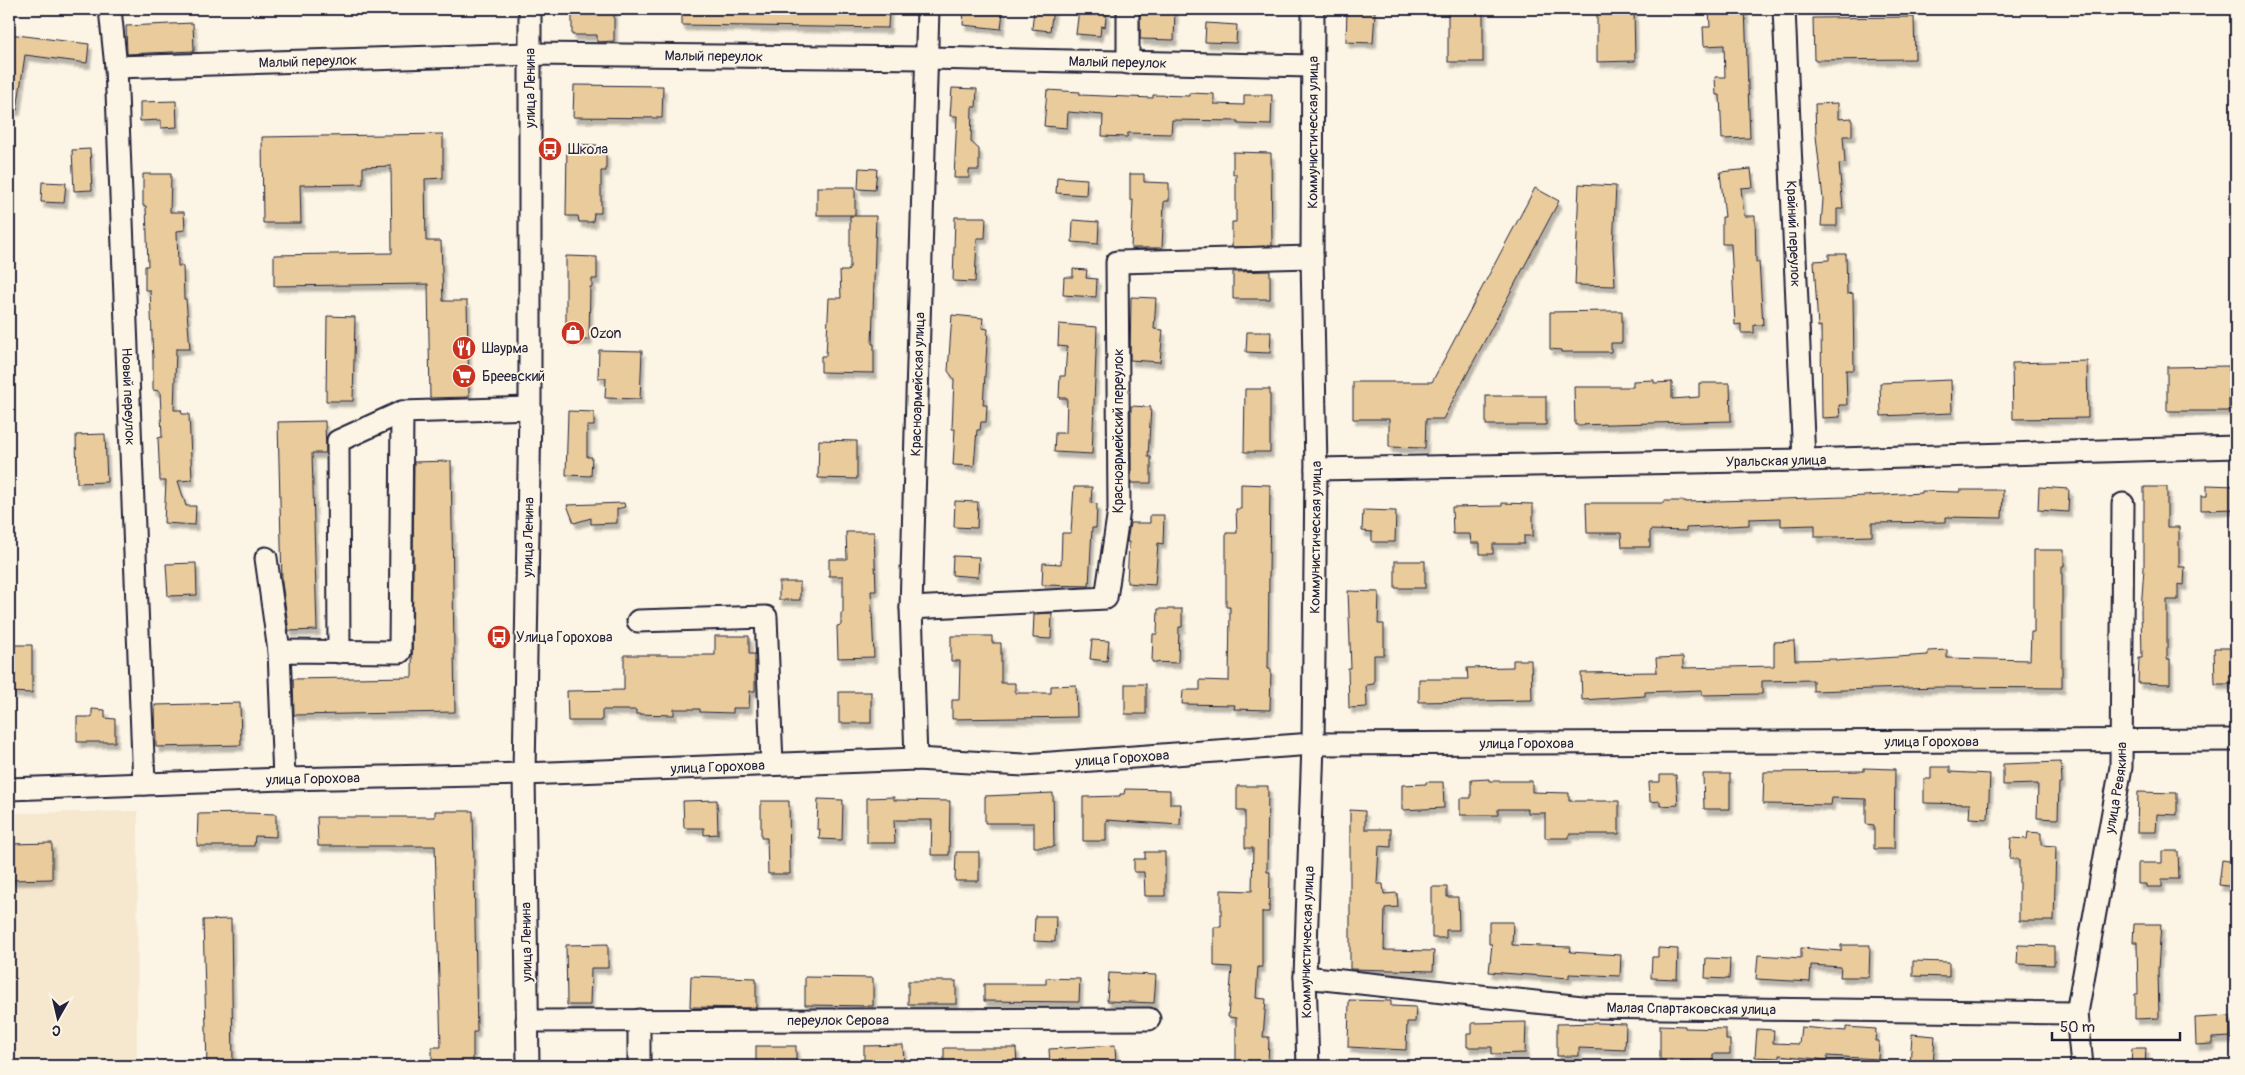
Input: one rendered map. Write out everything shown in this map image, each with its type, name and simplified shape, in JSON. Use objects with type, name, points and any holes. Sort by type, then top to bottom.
[{"type":"street","name":"Новый переулок","points":[[110,9],[116,67],[144,784]]},
{"type":"street","name":"улица Ленина","points":[[528,1066],[524,774],[530,408],[530,9]]},
{"type":"street","name":"Красноармейская улица","points":[[916,759],[911,608],[928,9]]},
{"type":"street","points":[[1128,9],[1128,63]]},
{"type":"street","name":"Коммунистическая улица","points":[[1308,1066],[1305,977],[1313,744],[1316,469],[1312,257],[1313,9]]},
{"type":"street","name":"Крайний переулок","points":[[1784,9],[1804,460]]},
{"type":"street","name":"Малый переулок","points":[[116,67],[530,54],[927,58],[1312,66]]},
{"type":"street","name":"Красноармейский переулок","points":[[911,608],[1106,598],[1119,510],[1117,262],[1312,257]]},
{"type":"street","points":[[339,652],[338,441],[402,412],[530,408]]},
{"type":"street","points":[[279,651],[400,652],[402,412]]},
{"type":"street","name":"Уральская улица","points":[[1316,469],[1804,460],[2236,447]]},
{"type":"street","name":"улица Ревякина","points":[[2082,1066],[2077,1012],[2121,767],[2123,504]]},
{"type":"street","points":[[266,558],[279,651],[284,779]]},
{"type":"street","points":[[638,620],[766,617],[772,764]]},
{"type":"street","name":"улица Горохова","points":[[9,789],[284,779],[524,774],[916,759],[1024,765],[1313,744],[2236,740]]},
{"type":"street","name":"Малая Спартаковская улица","points":[[1305,977],[1582,1007],[2077,1012]]},
{"type":"street","name":"переулок Серова","points":[[527,1020],[1149,1019]]},
{"type":"street","points":[[639,1020],[639,1066]]},
{"type":"shaded area","points":[[138,811],[137,1066],[9,1066],[9,813]]},
{"type":"building","points":[[572,9],[614,9],[614,41],[597,42],[597,35],[572,35]]},
{"type":"building","points":[[682,9],[889,9],[888,28],[682,25]]},
{"type":"building","points":[[964,9],[1003,11],[1001,29],[963,25]]},
{"type":"building","points":[[1034,9],[1053,9],[1050,31],[1032,29]]},
{"type":"building","points":[[1079,9],[1107,9],[1105,27],[1101,26],[1100,36],[1076,34]]},
{"type":"building","points":[[1140,9],[1175,9],[1174,40],[1140,39]]},
{"type":"building","points":[[1448,9],[1483,9],[1483,62],[1448,62]]},
{"type":"building","points":[[1597,9],[1634,9],[1635,61],[1597,62]]},
{"type":"building","points":[[1709,9],[1745,9],[1750,138],[1722,139],[1720,95],[1716,95],[1715,77],[1725,77],[1724,45],[1704,46],[1703,27],[1710,27]]},
{"type":"building","points":[[1347,10],[1375,11],[1373,43],[1346,42]]},
{"type":"building","points":[[1914,17],[1915,59],[1814,60],[1813,18]]},
{"type":"building","points":[[193,23],[194,51],[127,54],[126,26]]},
{"type":"building","points":[[1206,23],[1237,25],[1236,43],[1205,42]]},
{"type":"building","points":[[9,34],[89,44],[87,63],[25,55],[17,110],[9,110]]},
{"type":"building","points":[[574,85],[663,86],[662,118],[573,117]]},
{"type":"building","points":[[952,88],[977,89],[976,107],[972,107],[971,142],[979,149],[979,170],[969,170],[969,178],[954,178],[957,116],[950,116]]},
{"type":"building","points":[[1047,90],[1080,92],[1080,95],[1153,98],[1153,95],[1189,96],[1189,93],[1214,94],[1214,104],[1244,105],[1244,95],[1272,95],[1271,125],[1238,124],[1238,121],[1172,120],[1171,134],[1128,133],[1127,137],[1102,136],[1103,115],[1068,112],[1067,128],[1044,126]]},
{"type":"building","points":[[176,101],[177,127],[161,128],[161,120],[140,121],[140,102]]},
{"type":"building","points":[[1838,103],[1838,119],[1852,118],[1852,136],[1843,136],[1845,163],[1839,164],[1843,209],[1837,209],[1837,226],[1821,226],[1823,199],[1816,136],[1815,104]]},
{"type":"building","points":[[443,134],[443,178],[425,179],[426,241],[441,241],[443,301],[467,301],[469,397],[430,398],[428,284],[274,286],[274,255],[392,253],[391,166],[363,167],[363,184],[300,185],[301,223],[263,223],[262,137]]},
{"type":"building","points":[[567,144],[597,145],[597,152],[606,152],[606,171],[601,171],[601,213],[594,213],[593,222],[579,222],[578,216],[566,216]]},
{"type":"building","points":[[90,149],[92,190],[74,191],[72,150]]},
{"type":"building","points":[[1233,152],[1271,153],[1272,246],[1232,247],[1232,222],[1236,222],[1236,174],[1233,174]]},
{"type":"building","points":[[859,168],[877,169],[875,190],[858,189]]},
{"type":"building","points":[[1751,169],[1753,187],[1741,188],[1744,216],[1755,216],[1756,262],[1759,262],[1763,325],[1754,325],[1754,333],[1741,333],[1741,324],[1735,325],[1731,244],[1722,244],[1722,217],[1725,217],[1720,172]]},
{"type":"building","points":[[143,174],[171,174],[170,212],[184,212],[185,230],[177,231],[178,266],[183,266],[184,299],[186,299],[190,349],[176,349],[174,410],[181,410],[182,414],[189,414],[192,480],[178,481],[186,506],[196,506],[195,525],[164,523],[166,481],[160,481],[158,438],[162,437],[160,391],[153,390],[150,290],[145,290],[145,266],[148,266],[146,206],[143,206]]},
{"type":"building","points":[[1130,174],[1144,174],[1144,182],[1169,183],[1169,201],[1164,201],[1162,248],[1131,248],[1133,200],[1130,200]]},
{"type":"building","points":[[1057,177],[1087,179],[1086,195],[1056,193]]},
{"type":"building","points":[[42,182],[66,183],[64,203],[41,202]]},
{"type":"building","points":[[1579,184],[1616,186],[1613,246],[1615,286],[1575,285]]},
{"type":"building","points":[[817,187],[855,187],[855,215],[817,215]]},
{"type":"building","points":[[1535,188],[1559,201],[1443,419],[1426,419],[1425,448],[1389,447],[1389,419],[1353,419],[1353,382],[1432,382]]},
{"type":"building","points":[[850,216],[876,216],[872,344],[874,344],[874,373],[821,372],[821,356],[826,356],[829,298],[841,298],[840,271],[848,271],[850,267]]},
{"type":"building","points":[[955,217],[986,217],[985,238],[977,238],[975,282],[953,281]]},
{"type":"building","points":[[1073,220],[1099,222],[1098,244],[1072,242]]},
{"type":"building","points":[[1829,254],[1846,254],[1847,294],[1853,293],[1854,370],[1846,370],[1847,405],[1839,405],[1840,417],[1822,418],[1821,326],[1818,327],[1814,261],[1829,260]]},
{"type":"building","points":[[566,256],[597,257],[597,279],[592,279],[592,287],[590,287],[589,340],[566,340]]},
{"type":"building","points":[[1073,269],[1087,270],[1086,278],[1097,279],[1096,297],[1063,295],[1064,277],[1073,277]]},
{"type":"building","points":[[1270,271],[1270,299],[1233,299],[1233,272]]},
{"type":"building","points":[[1131,297],[1156,298],[1154,329],[1163,330],[1160,362],[1130,360]]},
{"type":"building","points":[[1622,311],[1622,343],[1611,343],[1611,352],[1561,352],[1561,350],[1550,349],[1550,312]]},
{"type":"building","points":[[952,315],[983,318],[982,328],[988,329],[983,405],[987,405],[986,422],[981,422],[980,430],[977,430],[974,466],[953,465],[955,429],[952,429],[954,379],[948,371]]},
{"type":"building","points":[[327,316],[355,317],[353,401],[326,401]]},
{"type":"building","points":[[1059,324],[1097,327],[1092,454],[1054,452],[1055,433],[1066,433],[1067,398],[1059,398],[1060,376],[1065,376],[1067,347],[1058,346]]},
{"type":"building","points":[[1247,332],[1271,332],[1270,353],[1246,352]]},
{"type":"building","points":[[599,350],[642,351],[640,399],[605,398],[606,378],[598,378]]},
{"type":"building","points":[[2087,361],[2088,418],[2013,419],[2012,363]]},
{"type":"building","points":[[2229,366],[2229,411],[2167,411],[2167,367]]},
{"type":"building","points":[[1654,380],[1654,383],[1672,382],[1672,399],[1699,397],[1699,383],[1730,383],[1731,421],[1575,425],[1574,387],[1633,387],[1633,381]]},
{"type":"building","points":[[1951,380],[1952,413],[1881,416],[1880,383]]},
{"type":"building","points":[[1245,389],[1270,389],[1270,452],[1244,452]]},
{"type":"building","points":[[1486,396],[1546,396],[1546,425],[1486,425]]},
{"type":"building","points":[[1131,406],[1151,407],[1148,457],[1151,457],[1151,483],[1131,483]]},
{"type":"building","points":[[568,411],[594,412],[594,426],[587,426],[587,457],[592,457],[591,476],[566,475]]},
{"type":"building","points":[[325,421],[326,453],[312,453],[317,630],[289,631],[282,583],[278,422]]},
{"type":"building","points":[[105,434],[107,482],[77,483],[76,435]]},
{"type":"building","points":[[819,440],[857,441],[857,479],[818,478]]},
{"type":"building","points":[[451,461],[455,712],[294,715],[293,679],[412,677],[414,462]]},
{"type":"building","points":[[1241,484],[1270,485],[1268,669],[1271,669],[1270,710],[1234,709],[1235,705],[1182,704],[1183,690],[1200,690],[1200,680],[1229,681],[1230,607],[1226,607],[1226,533],[1237,533],[1236,509],[1241,509]]},
{"type":"building","points":[[2207,485],[2236,486],[2236,509],[2201,510],[2201,496],[2207,496]]},
{"type":"building","points":[[1074,487],[1092,487],[1091,503],[1097,504],[1096,528],[1092,528],[1089,586],[1042,585],[1043,563],[1061,564],[1062,533],[1071,533]]},
{"type":"building","points":[[2039,487],[2069,489],[2068,512],[2038,510]]},
{"type":"building","points":[[2144,487],[2167,487],[2167,527],[2179,527],[2179,567],[2185,567],[2184,585],[2178,584],[2178,600],[2167,600],[2167,659],[2170,659],[2170,684],[2138,683],[2139,658],[2142,658],[2141,610],[2144,568]]},
{"type":"building","points":[[1960,490],[2003,490],[2002,518],[1946,517],[1946,522],[1872,523],[1872,536],[1836,537],[1815,537],[1815,525],[1781,526],[1781,518],[1749,519],[1749,525],[1686,528],[1686,531],[1650,530],[1650,547],[1622,547],[1621,533],[1587,533],[1586,503],[1664,503],[1664,501],[1845,497],[1922,493],[1922,491],[1960,492]]},
{"type":"building","points":[[955,501],[978,502],[977,528],[954,527]]},
{"type":"building","points":[[624,503],[625,507],[617,509],[617,523],[591,524],[591,518],[574,523],[567,505]]},
{"type":"building","points":[[1502,503],[1533,504],[1533,536],[1524,536],[1524,544],[1493,544],[1493,554],[1480,554],[1480,543],[1471,543],[1470,534],[1453,534],[1452,507],[1502,506]]},
{"type":"building","points":[[1363,510],[1396,511],[1395,542],[1372,542],[1372,532],[1362,531]]},
{"type":"building","points":[[1150,515],[1164,515],[1163,544],[1158,543],[1155,585],[1127,583],[1129,542],[1127,542],[1130,523],[1150,523]]},
{"type":"building","points":[[846,532],[874,532],[876,591],[871,591],[874,657],[838,658],[837,626],[841,625],[841,613],[843,613],[843,576],[829,576],[829,559],[847,559]]},
{"type":"building","points":[[2034,550],[2064,550],[2064,566],[2062,566],[2062,688],[1939,687],[1813,691],[1813,680],[1762,681],[1762,694],[1702,695],[1702,690],[1645,692],[1645,696],[1582,700],[1581,673],[1657,672],[1656,658],[1683,657],[1683,668],[1774,666],[1774,642],[1794,641],[1795,660],[1836,659],[1836,661],[1928,655],[1928,651],[1947,650],[1947,658],[2030,660],[2031,632],[2034,632]]},
{"type":"building","points":[[953,556],[979,557],[978,577],[952,575]]},
{"type":"building","points":[[1395,561],[1425,561],[1425,588],[1395,588]]},
{"type":"building","points":[[196,563],[197,595],[168,596],[166,564]]},
{"type":"building","points":[[779,582],[800,582],[800,600],[779,600]]},
{"type":"building","points":[[1348,591],[1379,592],[1378,624],[1384,624],[1384,655],[1374,655],[1374,684],[1366,685],[1367,707],[1349,708],[1348,668],[1351,668]]},
{"type":"building","points":[[1158,609],[1182,609],[1182,627],[1179,627],[1178,663],[1152,662],[1153,634],[1157,634]]},
{"type":"building","points":[[1052,613],[1051,639],[1033,638],[1034,614]]},
{"type":"building","points":[[715,636],[749,636],[749,654],[755,654],[755,691],[750,691],[749,708],[733,708],[733,713],[700,712],[700,709],[674,709],[674,715],[636,714],[636,710],[602,710],[602,721],[568,721],[567,691],[624,690],[624,655],[715,655]]},
{"type":"building","points":[[951,636],[992,636],[992,643],[1001,643],[1001,683],[1015,683],[1015,693],[1051,693],[1051,686],[1076,685],[1077,717],[952,719],[952,700],[959,700],[960,661],[951,661]]},
{"type":"building","points":[[1092,640],[1109,641],[1107,661],[1090,659]]},
{"type":"building","points":[[9,645],[32,645],[32,693],[9,692]]},
{"type":"building","points":[[2214,648],[2235,648],[2236,684],[2215,684]]},
{"type":"building","points":[[1513,660],[1531,660],[1532,700],[1419,702],[1419,679],[1468,679],[1467,668],[1513,667]]},
{"type":"building","points":[[1125,684],[1146,684],[1146,714],[1125,714]]},
{"type":"building","points":[[839,692],[871,692],[871,723],[839,723]]},
{"type":"building","points":[[240,703],[241,745],[156,747],[155,705]]},
{"type":"building","points":[[92,709],[105,710],[105,718],[115,719],[115,742],[77,742],[77,717],[92,717]]},
{"type":"building","points":[[2061,762],[2062,783],[2059,783],[2058,819],[2037,818],[2038,784],[2003,785],[2003,764]]},
{"type":"building","points":[[1931,767],[1950,767],[1950,772],[1990,774],[1988,819],[1969,818],[1970,804],[1924,803],[1924,779],[1931,779]]},
{"type":"building","points":[[1864,768],[1895,769],[1894,849],[1874,849],[1874,825],[1866,824],[1866,799],[1832,798],[1831,805],[1763,804],[1764,772],[1864,771]]},
{"type":"building","points":[[1703,774],[1730,774],[1730,809],[1704,809]]},
{"type":"building","points":[[1660,775],[1676,775],[1678,805],[1660,806],[1660,801],[1650,802],[1649,782],[1660,782]]},
{"type":"building","points":[[1489,779],[1489,781],[1532,781],[1532,792],[1569,793],[1569,801],[1619,801],[1619,834],[1569,834],[1569,838],[1545,838],[1545,813],[1528,813],[1528,809],[1498,809],[1498,815],[1460,815],[1460,798],[1471,798],[1471,780]]},
{"type":"building","points":[[1426,782],[1443,782],[1444,808],[1402,810],[1402,785],[1426,784]]},
{"type":"building","points":[[1237,786],[1268,786],[1267,872],[1270,872],[1269,912],[1262,912],[1262,967],[1258,967],[1256,998],[1266,999],[1263,1037],[1269,1037],[1268,1066],[1236,1066],[1236,1018],[1228,1017],[1232,967],[1214,966],[1214,927],[1221,927],[1221,890],[1252,891],[1253,848],[1245,848],[1245,811],[1237,811]]},
{"type":"building","points":[[1125,789],[1170,790],[1170,804],[1181,804],[1180,825],[1106,820],[1106,841],[1083,841],[1083,797],[1120,796],[1120,794],[1124,794]]},
{"type":"building","points":[[2138,792],[2177,793],[2177,815],[2157,814],[2156,832],[2137,832]]},
{"type":"building","points":[[1053,793],[1054,847],[1034,847],[1034,823],[985,823],[985,796]]},
{"type":"building","points":[[894,797],[894,800],[950,801],[949,855],[931,855],[932,820],[894,820],[895,843],[867,843],[867,798]]},
{"type":"building","points":[[818,799],[843,800],[842,840],[819,839],[820,829],[817,829]]},
{"type":"building","points":[[717,800],[718,834],[704,835],[704,828],[684,828],[683,801]]},
{"type":"building","points":[[761,801],[789,801],[790,874],[768,874],[767,838],[761,838]]},
{"type":"building","points":[[1350,810],[1365,811],[1365,829],[1391,829],[1391,847],[1379,846],[1377,884],[1383,884],[1384,894],[1397,893],[1398,907],[1385,908],[1384,950],[1434,951],[1433,971],[1350,969]]},
{"type":"building","points":[[435,811],[473,811],[477,1032],[473,1032],[473,1066],[432,1066],[432,1047],[441,1047],[435,846],[318,846],[317,817],[435,817]]},
{"type":"building","points":[[198,814],[276,814],[276,837],[255,836],[254,846],[197,846]]},
{"type":"building","points":[[2028,832],[2041,833],[2041,845],[2056,846],[2054,921],[2019,921],[2019,859],[2010,859],[2011,838],[2027,839]]},
{"type":"building","points":[[52,843],[52,879],[9,880],[9,844]]},
{"type":"building","points":[[2162,851],[2178,851],[2179,879],[2162,879],[2162,887],[2146,887],[2146,884],[2138,884],[2138,863],[2162,863]]},
{"type":"building","points":[[956,852],[979,852],[979,881],[955,881]]},
{"type":"building","points":[[1145,852],[1165,852],[1165,896],[1145,896],[1144,872],[1134,872],[1134,859],[1145,859]]},
{"type":"building","points":[[2222,860],[2236,862],[2236,887],[2219,885]]},
{"type":"building","points":[[1432,887],[1447,887],[1447,897],[1458,897],[1459,930],[1446,930],[1446,938],[1432,938]]},
{"type":"building","points":[[1035,916],[1056,916],[1055,942],[1034,941]]},
{"type":"building","points":[[231,919],[233,1066],[207,1066],[203,920]]},
{"type":"building","points":[[1489,922],[1513,922],[1512,945],[1571,947],[1570,952],[1621,955],[1620,976],[1569,974],[1569,978],[1489,972],[1492,944],[1489,944]]},
{"type":"building","points":[[2134,924],[2161,924],[2158,969],[2159,1018],[2135,1019],[2135,994],[2138,994],[2137,942],[2133,942]]},
{"type":"building","points":[[608,944],[608,968],[591,968],[590,1005],[567,1005],[566,945]]},
{"type":"building","points":[[1841,945],[1870,945],[1869,977],[1840,977],[1841,967],[1811,965],[1810,982],[1756,979],[1758,955],[1801,958],[1801,948],[1841,951]]},
{"type":"building","points":[[2018,945],[2054,946],[2054,965],[2017,964]]},
{"type":"building","points":[[1658,948],[1678,949],[1677,979],[1651,978],[1652,957],[1658,957]]},
{"type":"building","points":[[1706,958],[1730,959],[1729,979],[1705,978]]},
{"type":"building","points":[[1913,961],[1949,962],[1949,977],[1913,976]]},
{"type":"building","points":[[1109,973],[1156,975],[1154,1003],[1107,1001]]},
{"type":"building","points":[[691,976],[756,978],[756,1008],[690,1007]]},
{"type":"building","points":[[805,977],[873,978],[873,1006],[805,1005]]},
{"type":"building","points":[[1046,978],[1080,979],[1079,1002],[984,1001],[984,984],[1046,984]]},
{"type":"building","points":[[908,981],[956,981],[956,1004],[908,1004]]},
{"type":"building","points":[[1349,1000],[1391,1001],[1391,1006],[1416,1007],[1415,1022],[1407,1022],[1406,1050],[1348,1047]]},
{"type":"building","points":[[2230,1016],[2231,1037],[2212,1038],[2212,1044],[2196,1045],[2195,1018]]},
{"type":"building","points":[[1526,1022],[1525,1053],[1492,1054],[1492,1047],[1467,1047],[1467,1034],[1472,1034],[1472,1023]]},
{"type":"building","points":[[1557,1024],[1626,1024],[1625,1050],[1579,1048],[1579,1056],[1557,1056]]},
{"type":"building","points":[[1660,1025],[1726,1029],[1726,1040],[1730,1040],[1730,1054],[1713,1054],[1713,1065],[1696,1064],[1696,1061],[1660,1060]]},
{"type":"building","points":[[1801,1027],[1846,1031],[1846,1027],[1876,1029],[1875,1041],[1879,1041],[1878,1059],[1827,1056],[1827,1060],[1779,1055],[1779,1058],[1755,1057],[1757,1029],[1774,1030],[1773,1043],[1799,1044]]},
{"type":"building","points":[[1912,1034],[1935,1036],[1933,1066],[1910,1066]]},
{"type":"building","points":[[903,1045],[904,1066],[864,1066],[864,1046]]},
{"type":"building","points":[[1115,1045],[1116,1066],[1050,1066],[1049,1049]]},
{"type":"building","points":[[756,1046],[796,1046],[796,1066],[756,1066]]},
{"type":"building","points":[[944,1048],[1016,1048],[1017,1066],[944,1066]]},
{"type":"building","points":[[2132,1048],[2146,1048],[2145,1066],[2131,1066]]},
{"type":"place","name":"Школа","points":[[550,149]]},
{"type":"place","name":"Ozon","points":[[573,333]]},
{"type":"place","name":"Шаурма","points":[[464,348]]},
{"type":"place","name":"Бреевский","points":[[464,376]]},
{"type":"place","name":"Улица Горохова","points":[[499,637]]}]
